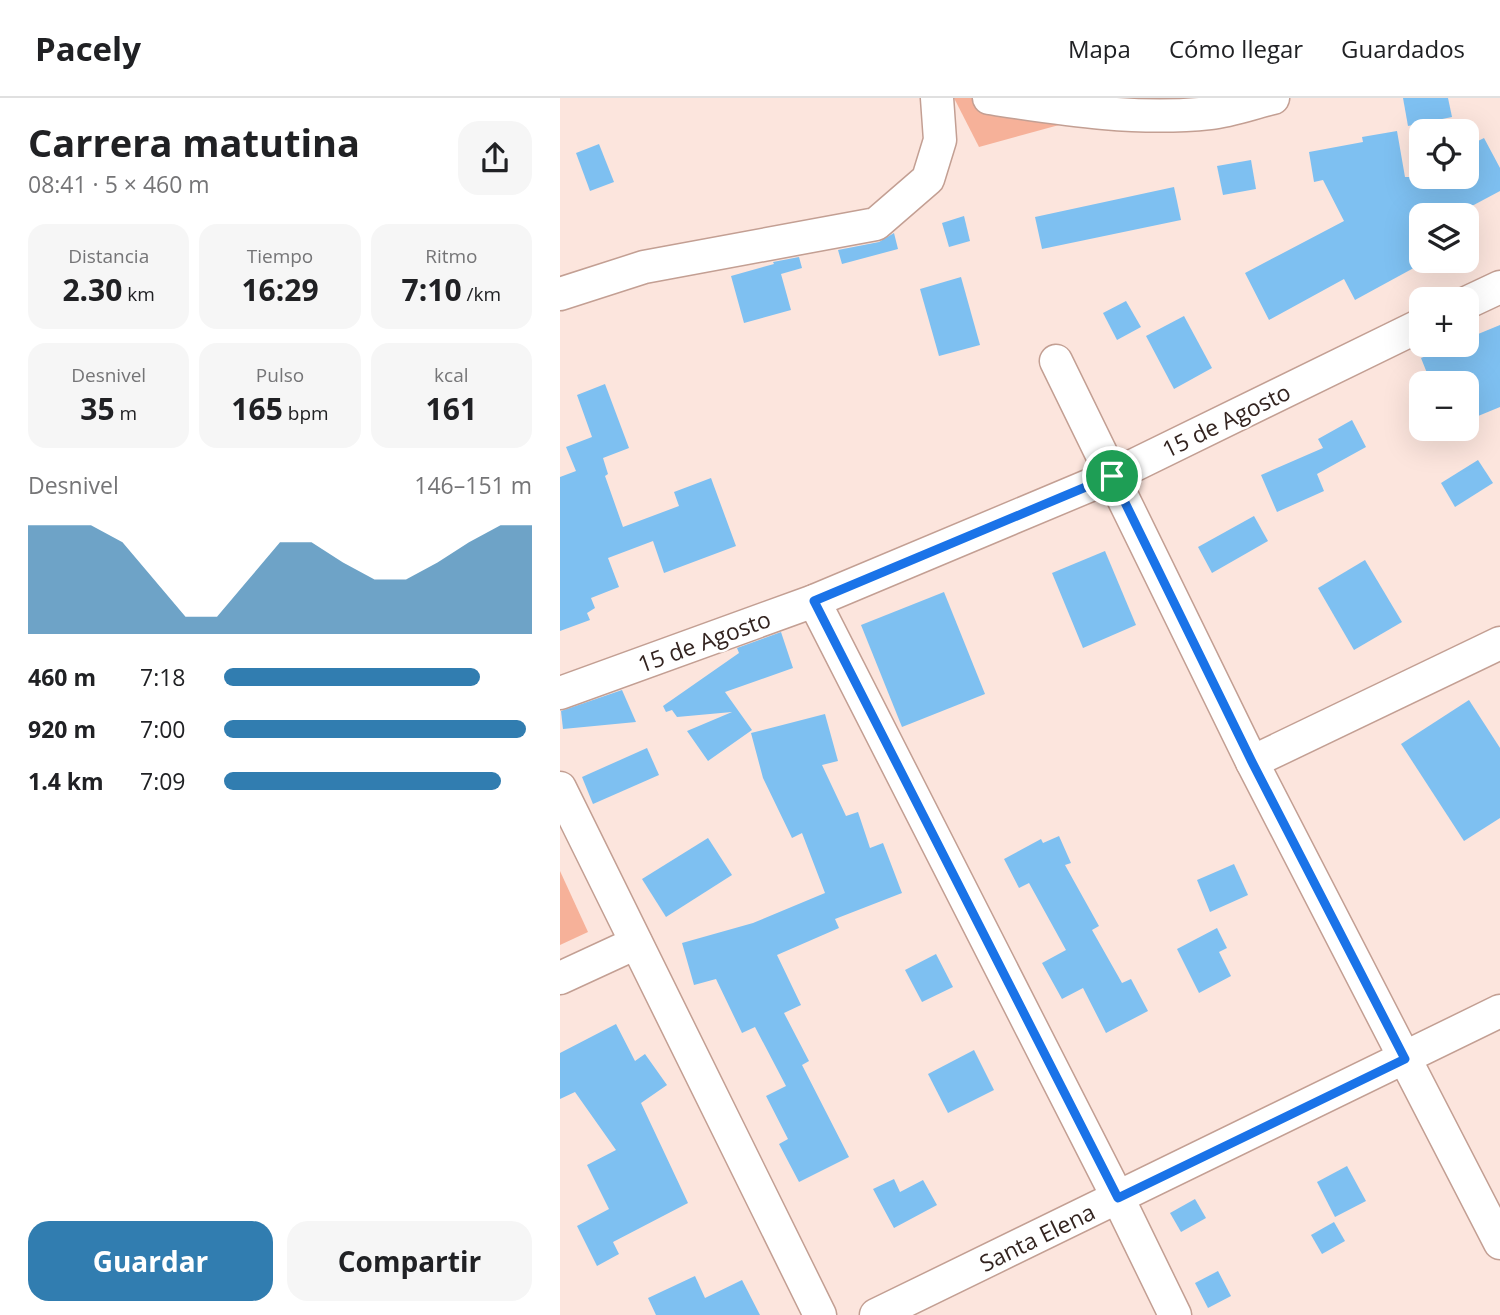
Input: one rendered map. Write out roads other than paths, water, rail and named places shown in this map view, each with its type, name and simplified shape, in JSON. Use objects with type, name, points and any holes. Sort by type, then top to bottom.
[{"type":"street","points":[[560,294],[643,267],[876,224],[928,178],[940,140],[937,98]]},
{"type":"street","points":[[989,98],[1071,111],[1150,116],[1212,113],[1273,98]]},
{"type":"street","points":[[1479,297],[1500,287]]},
{"type":"street","name":"15 de Agosto","points":[[560,693],[814,601],[1112,476],[1409,331]]},
{"type":"street","points":[[1056,361],[1252,762],[1500,1243]]},
{"type":"street","points":[[814,601],[1175,1315]]},
{"type":"street","points":[[1252,762],[1500,643]]},
{"type":"street","points":[[560,788],[820,1315]]},
{"type":"street","points":[[560,978],[636,943]]},
{"type":"street","name":"Santa Elena","points":[[876,1315],[1500,1011]]}]
